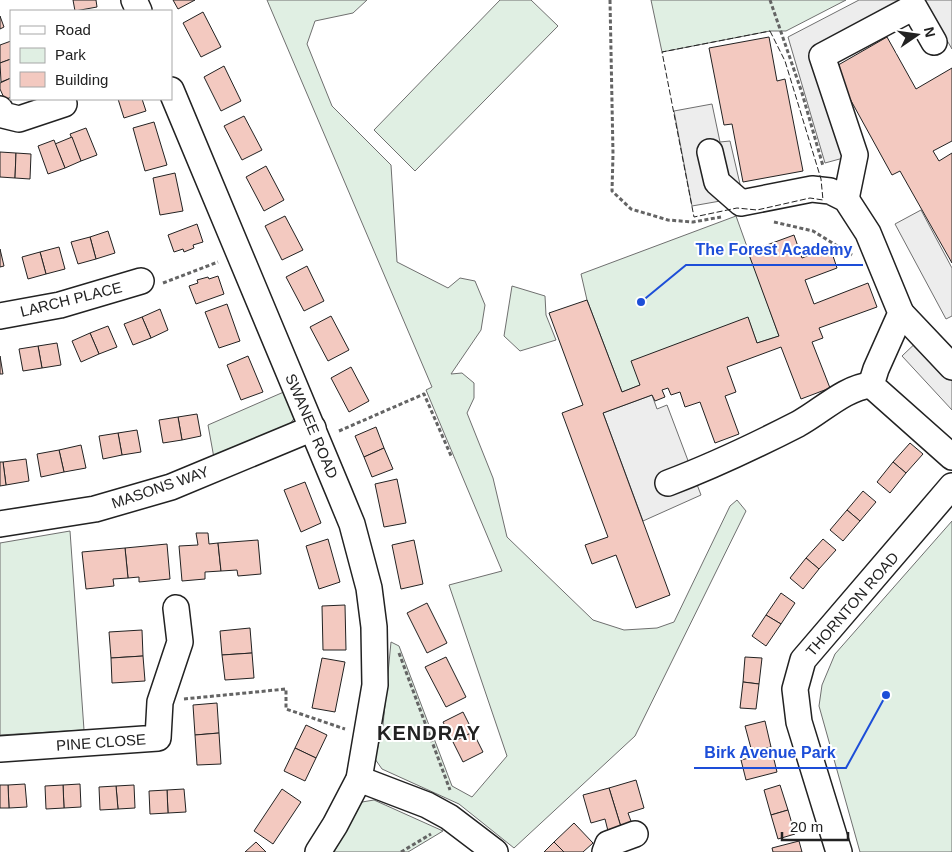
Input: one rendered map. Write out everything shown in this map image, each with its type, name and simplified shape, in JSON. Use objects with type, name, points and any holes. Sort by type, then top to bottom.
[{"type":"street","points":[[838,195],[855,155],[822,56],[914,7],[934,42]]},
{"type":"street","name":"SWANEE ROAD","points":[[172,92],[352,524],[370,588],[374,627],[375,685],[359,779],[335,825],[318,852]]},
{"type":"street","points":[[0,109],[3,115],[19,119],[64,104]]},
{"type":"street","points":[[710,152],[717,182],[741,203],[812,189],[838,195],[868,233],[902,313],[952,367]]},
{"type":"street","name":"LARCH PLACE","points":[[0,316],[60,305],[141,281]]},
{"type":"street","points":[[871,385],[876,369],[902,313]]},
{"type":"street","points":[[871,385],[952,457]]},
{"type":"street","points":[[668,483],[719,463],[799,423],[858,387],[871,385]]},
{"type":"street","name":"MASONS WAY","points":[[0,524],[95,509],[171,487],[315,434]]},
{"type":"street","name":"THORNTON ROAD","points":[[839,852],[799,722],[795,689],[803,660],[949,496]]},
{"type":"street","name":"PINE CLOSE","points":[[0,749],[158,738],[160,702],[180,642],[176,608]]},
{"type":"street","points":[[359,779],[427,805],[449,817],[495,852]]},
{"type":"street","points":[[605,852],[608,844],[635,834]]},
{"type":"path","points":[[770,0],[838,195]]},
{"type":"path","points":[[141,281],[156,286],[239,254]]},
{"type":"path","points":[[315,434],[424,394],[452,458]]},
{"type":"path","points":[[374,627],[394,639],[455,802],[449,817],[436,831],[401,852]]},
{"type":"path","points":[[160,702],[286,689],[286,709],[367,736]]},
{"type":"green space","points":[[267,0],[367,0],[353,13],[315,21],[307,44],[332,106],[391,165],[397,262],[448,288],[460,278],[475,281],[485,305],[481,330],[451,374],[462,373],[474,383],[474,398],[467,413],[493,478],[507,537],[593,620],[624,630],[657,628],[674,622],[730,506],[737,500],[746,511],[635,736],[514,848],[459,804],[382,769],[375,759],[383,725],[391,642],[399,646],[452,786],[472,797],[507,756],[449,585],[502,571],[426,390],[432,387]]},
{"type":"green space","points":[[500,0],[531,0],[558,26],[415,171],[374,130]]},
{"type":"green space","points":[[651,0],[846,0],[786,31],[770,31],[662,52]]},
{"type":"green space","points":[[736,216],[779,336],[757,343],[748,318],[640,385],[622,392],[587,300],[581,274]]},
{"type":"green space","points":[[512,286],[545,296],[546,315],[556,340],[520,351],[504,336]]},
{"type":"green space","points":[[286,391],[296,416],[286,429],[214,458],[208,425]]},
{"type":"green space","points":[[952,521],[952,852],[860,852],[819,706],[822,685],[835,654]]},
{"type":"green space","points":[[70,531],[84,730],[0,735],[0,543]]},
{"type":"green space","points":[[374,800],[443,831],[408,852],[334,852],[362,802]]},
{"type":"shaded area","points":[[859,0],[952,0],[952,49],[924,1],[822,56],[847,157],[825,163],[788,37]]},
{"type":"shaded area","points":[[712,104],[720,142],[730,141],[743,197],[692,206],[674,111]]},
{"type":"shaded area","points":[[921,210],[952,268],[952,316],[946,319],[895,224]]},
{"type":"shaded area","points":[[923,336],[952,367],[952,410],[902,356]]},
{"type":"shaded area","points":[[652,395],[657,409],[667,405],[701,495],[643,521],[603,413]]},
{"type":"building","points":[[73,0],[96,0],[97,7],[75,10]]},
{"type":"building","points":[[173,0],[195,0],[178,9]]},
{"type":"building","points":[[203,12],[221,47],[201,57],[183,23]]},
{"type":"building","points":[[0,16],[4,27],[0,29]]},
{"type":"building","points":[[769,37],[777,81],[785,79],[803,171],[743,182],[732,124],[724,125],[709,48]]},
{"type":"building","points":[[887,37],[916,89],[952,68],[952,141],[933,151],[939,161],[952,153],[952,263],[900,171],[892,175],[833,68]]},
{"type":"building","points":[[10,41],[10,59],[0,63],[0,45]]},
{"type":"building","points":[[10,59],[10,78],[1,82],[0,63]]},
{"type":"building","points":[[224,66],[241,101],[221,111],[204,77]]},
{"type":"building","points":[[10,78],[10,98],[5,100],[0,89],[0,83]]},
{"type":"building","points":[[118,100],[142,100],[146,111],[124,118]]},
{"type":"building","points":[[244,116],[262,150],[242,160],[224,126]]},
{"type":"building","points":[[154,122],[167,165],[145,171],[133,128]]},
{"type":"building","points":[[86,128],[97,155],[81,161],[70,134]]},
{"type":"building","points":[[72,137],[81,161],[65,168],[55,144]]},
{"type":"building","points":[[54,140],[65,168],[48,174],[38,146]]},
{"type":"building","points":[[0,152],[16,153],[15,178],[0,177]]},
{"type":"building","points":[[16,153],[31,154],[30,179],[15,178]]},
{"type":"building","points":[[266,166],[284,200],[264,211],[246,177]]},
{"type":"building","points":[[175,173],[183,211],[160,215],[153,178]]},
{"type":"building","points":[[285,216],[303,250],[282,260],[265,226]]},
{"type":"building","points":[[197,224],[203,242],[193,245],[194,248],[184,252],[183,249],[174,252],[168,235]]},
{"type":"building","points":[[108,231],[115,253],[96,259],[90,237]]},
{"type":"building","points":[[794,235],[802,258],[830,247],[837,268],[805,280],[814,304],[868,283],[877,307],[819,328],[823,338],[812,342],[830,388],[801,399],[781,347],[727,367],[736,392],[725,396],[739,434],[715,443],[700,402],[685,407],[680,392],[671,395],[668,388],[662,390],[665,397],[655,401],[652,395],[603,413],[670,595],[636,608],[616,555],[592,564],[585,545],[608,537],[562,413],[583,405],[549,313],[587,300],[622,392],[640,385],[631,361],[748,317],[757,343],[779,336],[748,252]]},
{"type":"building","points":[[90,237],[96,259],[78,264],[71,242]]},
{"type":"building","points":[[59,247],[65,269],[46,274],[40,252]]},
{"type":"building","points":[[0,249],[4,266],[0,267]]},
{"type":"building","points":[[40,252],[46,274],[28,279],[22,257]]},
{"type":"building","points":[[307,266],[324,301],[304,311],[286,277]]},
{"type":"building","points":[[218,276],[224,294],[196,304],[189,286],[198,283],[197,280]]},
{"type":"building","points":[[227,304],[240,341],[219,348],[205,312]]},
{"type":"building","points":[[160,309],[168,330],[151,338],[142,317]]},
{"type":"building","points":[[331,316],[349,350],[328,361],[310,327]]},
{"type":"building","points":[[142,317],[151,338],[133,345],[124,324]]},
{"type":"building","points":[[108,326],[117,347],[99,354],[90,333]]},
{"type":"building","points":[[90,333],[99,354],[81,362],[72,341]]},
{"type":"building","points":[[57,343],[61,365],[42,368],[38,346]]},
{"type":"building","points":[[38,346],[42,368],[23,371],[19,349]]},
{"type":"building","points":[[0,356],[3,374],[0,374]]},
{"type":"building","points":[[248,356],[263,392],[241,400],[227,365]]},
{"type":"building","points":[[351,367],[369,401],[349,412],[331,378]]},
{"type":"building","points":[[197,414],[201,436],[182,440],[178,417]]},
{"type":"building","points":[[178,417],[182,440],[163,443],[159,420]]},
{"type":"building","points":[[376,427],[384,448],[364,457],[355,436]]},
{"type":"building","points":[[137,430],[141,452],[122,455],[118,433]]},
{"type":"building","points":[[118,433],[122,455],[103,459],[99,436]]},
{"type":"building","points":[[910,443],[923,454],[906,473],[893,462]]},
{"type":"building","points":[[81,445],[86,468],[64,472],[59,450]]},
{"type":"building","points":[[384,448],[393,469],[372,477],[364,457]]},
{"type":"building","points":[[59,450],[64,472],[41,477],[37,454]]},
{"type":"building","points":[[26,459],[29,481],[6,485],[3,462]]},
{"type":"building","points":[[0,462],[3,462],[6,485],[0,486]]},
{"type":"building","points":[[893,462],[906,473],[890,493],[877,482]]},
{"type":"building","points":[[397,479],[406,523],[384,527],[375,484]]},
{"type":"building","points":[[305,482],[321,523],[301,532],[284,490]]},
{"type":"building","points":[[863,491],[876,502],[860,521],[847,510]]},
{"type":"building","points":[[847,510],[860,521],[843,541],[830,530]]},
{"type":"building","points":[[196,533],[208,533],[209,544],[218,543],[221,571],[205,572],[205,579],[182,581],[179,546],[198,545]]},
{"type":"building","points":[[328,539],[340,582],[319,589],[306,546]]},
{"type":"building","points":[[823,539],[836,550],[819,569],[806,558]]},
{"type":"building","points":[[258,540],[261,574],[238,576],[237,570],[221,571],[218,543]]},
{"type":"building","points":[[414,540],[423,584],[401,589],[392,545]]},
{"type":"building","points":[[167,544],[170,579],[139,582],[139,577],[128,578],[125,548]]},
{"type":"building","points":[[125,548],[128,578],[113,579],[114,586],[86,589],[82,552]]},
{"type":"building","points":[[806,558],[819,569],[803,589],[790,578]]},
{"type":"building","points":[[781,593],[795,603],[781,624],[766,615]]},
{"type":"building","points":[[427,603],[447,643],[427,653],[407,613]]},
{"type":"building","points":[[345,605],[346,650],[323,650],[322,606]]},
{"type":"building","points":[[766,615],[781,624],[766,646],[752,636]]},
{"type":"building","points":[[250,628],[252,653],[222,655],[220,631]]},
{"type":"building","points":[[142,630],[143,656],[111,658],[109,632]]},
{"type":"building","points":[[252,653],[254,678],[225,680],[222,655]]},
{"type":"building","points":[[143,656],[145,681],[112,683],[111,658]]},
{"type":"building","points":[[446,657],[466,697],[446,707],[425,667]]},
{"type":"building","points":[[745,657],[762,658],[759,684],[743,682]]},
{"type":"building","points":[[322,658],[345,662],[335,712],[312,708]]},
{"type":"building","points":[[743,682],[759,684],[756,709],[740,708]]},
{"type":"building","points":[[217,703],[219,733],[195,735],[193,705]]},
{"type":"building","points":[[463,712],[473,732],[453,742],[443,722]]},
{"type":"building","points":[[765,721],[771,747],[752,752],[745,726]]},
{"type":"building","points":[[306,725],[327,735],[316,758],[295,748]]},
{"type":"building","points":[[473,732],[483,752],[463,762],[453,742]]},
{"type":"building","points":[[219,733],[221,764],[197,765],[195,735]]},
{"type":"building","points":[[771,747],[777,772],[746,780],[741,760],[753,757],[752,752]]},
{"type":"building","points":[[295,748],[316,758],[305,781],[284,771]]},
{"type":"building","points":[[636,780],[644,808],[628,813],[632,824],[621,827],[609,788]]},
{"type":"building","points":[[25,784],[27,807],[9,808],[8,785]]},
{"type":"building","points":[[80,784],[81,807],[64,808],[63,785]]},
{"type":"building","points":[[0,785],[8,785],[9,808],[0,808]]},
{"type":"building","points":[[63,785],[64,808],[46,809],[45,786]]},
{"type":"building","points":[[134,785],[135,808],[118,809],[116,786]]},
{"type":"building","points":[[780,785],[788,810],[771,815],[764,790]]},
{"type":"building","points":[[116,786],[118,809],[100,810],[99,787]]},
{"type":"building","points":[[609,788],[621,827],[608,831],[605,819],[591,823],[583,795]]},
{"type":"building","points":[[184,789],[186,812],[168,813],[167,790]]},
{"type":"building","points":[[282,789],[301,802],[273,844],[254,831]]},
{"type":"building","points":[[167,790],[168,813],[150,814],[149,791]]},
{"type":"building","points":[[788,810],[795,834],[778,839],[771,815]]},
{"type":"building","points":[[574,823],[593,843],[583,852],[564,852],[554,842]]},
{"type":"building","points":[[799,841],[802,852],[773,852],[772,848]]},
{"type":"building","points":[[256,842],[266,852],[245,852]]},
{"type":"building","points":[[554,842],[564,852],[544,852]]},
{"type":"fence","points":[[770,31],[785,61],[821,179],[823,200],[810,198],[757,210],[737,208],[694,217],[662,52],[770,31]]},
{"type":"place","name":"The Forest Academy","points":[[641,302]]},
{"type":"place","name":"Birk Avenue Park","points":[[886,695]]},
{"type":"district","name":"KENDRAY","points":[[429,733]]}]
